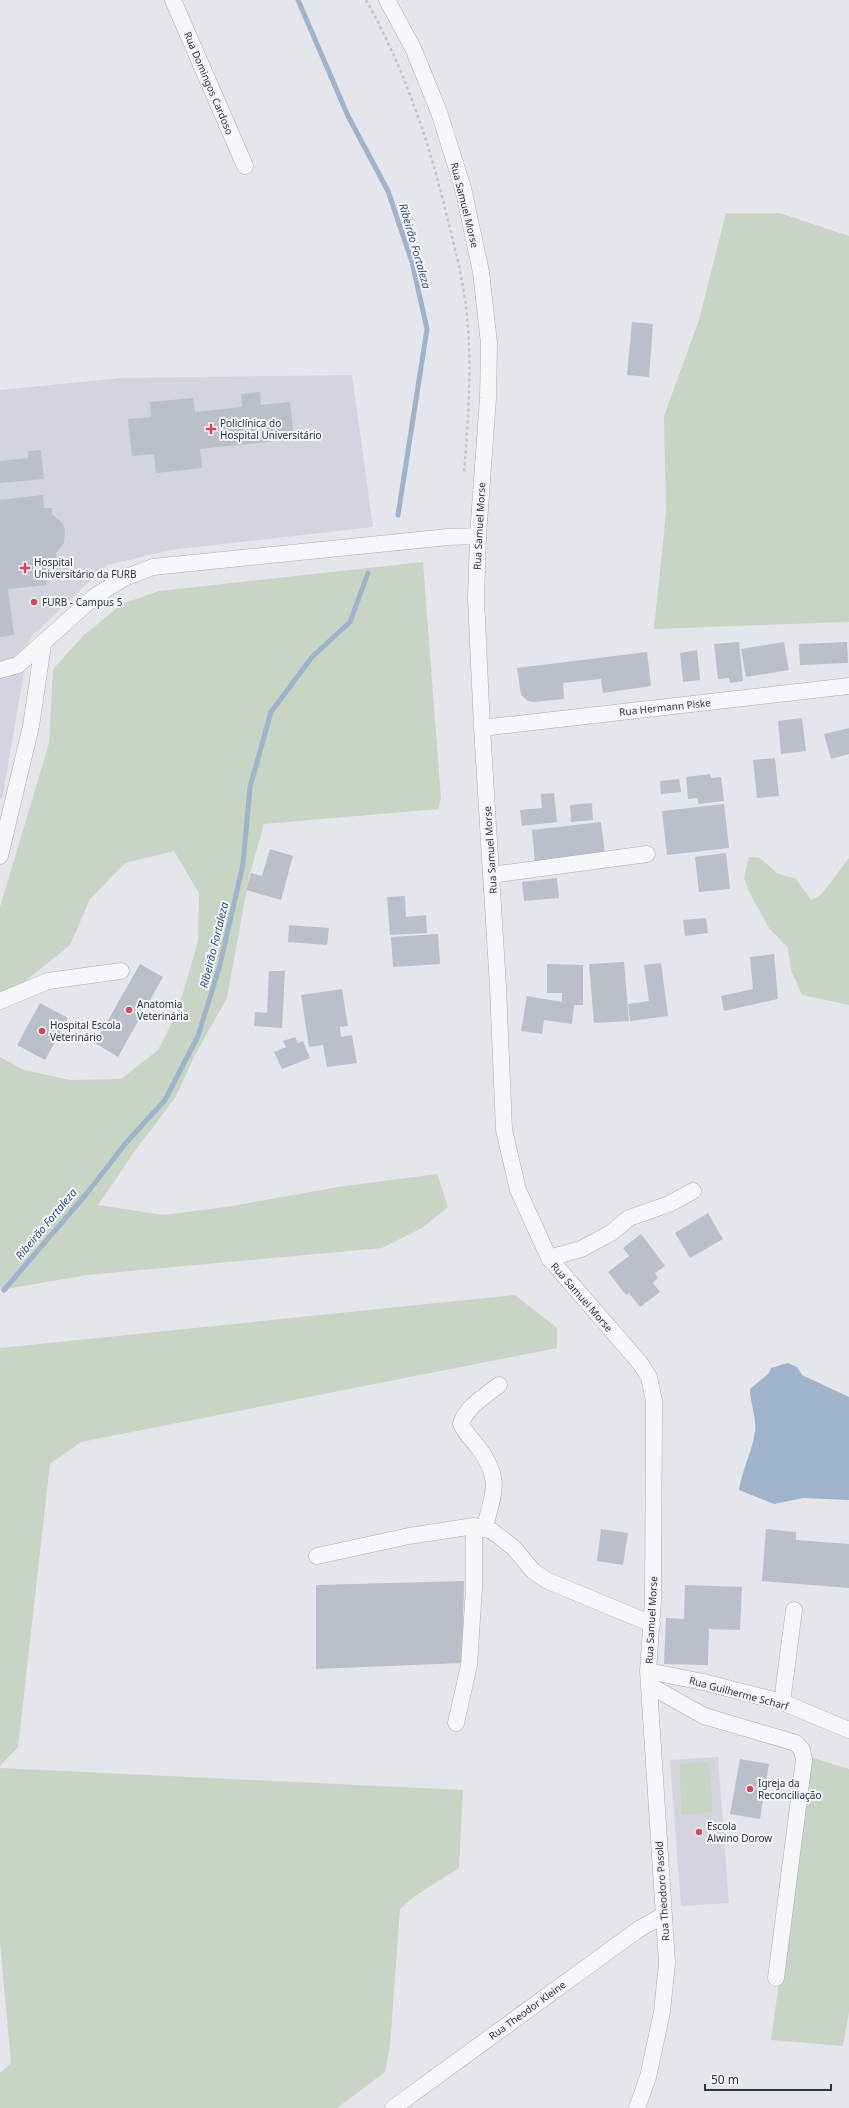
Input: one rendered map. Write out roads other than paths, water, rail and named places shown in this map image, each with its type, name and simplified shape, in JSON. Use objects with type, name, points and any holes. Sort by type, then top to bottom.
[{"type":"street","name":"Rua Domingos Cardoso","points":[[173,0],[245,166]]},
{"type":"street","name":"Rua Samuel Morse","points":[[387,0],[413,48],[439,112],[462,188],[481,272],[489,343],[488,398],[478,536],[476,599],[504,1130],[518,1190],[549,1258],[640,1363],[649,1377],[654,1401],[654,1567],[649,1678]]},
{"type":"street","points":[[0,670],[18,665],[43,645],[94,597],[124,578],[153,567],[448,537],[478,536]]},
{"type":"street","points":[[0,856],[31,726],[43,645]]},
{"type":"street","name":"Rua Hermann Piske","points":[[482,728],[849,686]]},
{"type":"street","points":[[491,875],[647,854]]},
{"type":"street","points":[[0,1001],[48,981],[121,971]]},
{"type":"street","points":[[549,1258],[581,1249],[611,1233],[629,1218],[664,1206],[693,1191]]},
{"type":"street","points":[[456,1723],[469,1665],[479,1528],[493,1498],[494,1478],[491,1465],[461,1424],[463,1417],[469,1409],[499,1385]]},
{"type":"street","points":[[317,1556],[409,1536],[479,1528],[492,1532],[514,1548],[533,1571],[548,1581],[652,1624]]},
{"type":"street","points":[[782,1702],[794,1610]]},
{"type":"street","points":[[649,1678],[704,1716],[796,1743],[802,1750],[804,1760],[776,1978]]},
{"type":"street","name":"Rua Guilherme Scharf","points":[[649,1678],[703,1682],[782,1702],[849,1730]]},
{"type":"street","name":"Rua Theodoro Pasold","points":[[637,2108],[648,2077],[662,2012],[667,1962],[649,1678]]},
{"type":"street","name":"Rua Theodor Kleine","points":[[393,2108],[638,1929],[664,1915]]},
{"type":"water","points":[[788,1363],[797,1367],[802,1375],[849,1397],[849,1500],[803,1498],[774,1504],[739,1490],[755,1432],[755,1421],[750,1389],[769,1373],[771,1368]]},
{"type":"waterway","name":"Ribeirão Fortaleza","points":[[298,0],[348,116],[388,191],[412,262],[427,329],[398,515]]},
{"type":"waterway","name":"Ribeirão Fortaleza","points":[[4,1290],[88,1192],[125,1144],[165,1100],[198,1036],[220,965],[243,864],[250,787],[271,712],[312,657],[350,622],[368,573]]},
{"type":"place","name":"Policlínica do Hospital Universitário","points":[[211,429]]},
{"type":"place","name":"Hospital Universitário da FURB","points":[[25,568]]},
{"type":"place","name":"FURB - Campus 5","points":[[34,602]]},
{"type":"place","name":"Anatomia Veterinária","points":[[129,1010]]},
{"type":"place","name":"Hospital Escola Veterinário","points":[[42,1031]]},
{"type":"place","name":"Igreja da Reconciliação","points":[[750,1789]]},
{"type":"place","name":"Escola Alwino Dorow","points":[[699,1832]]}]
